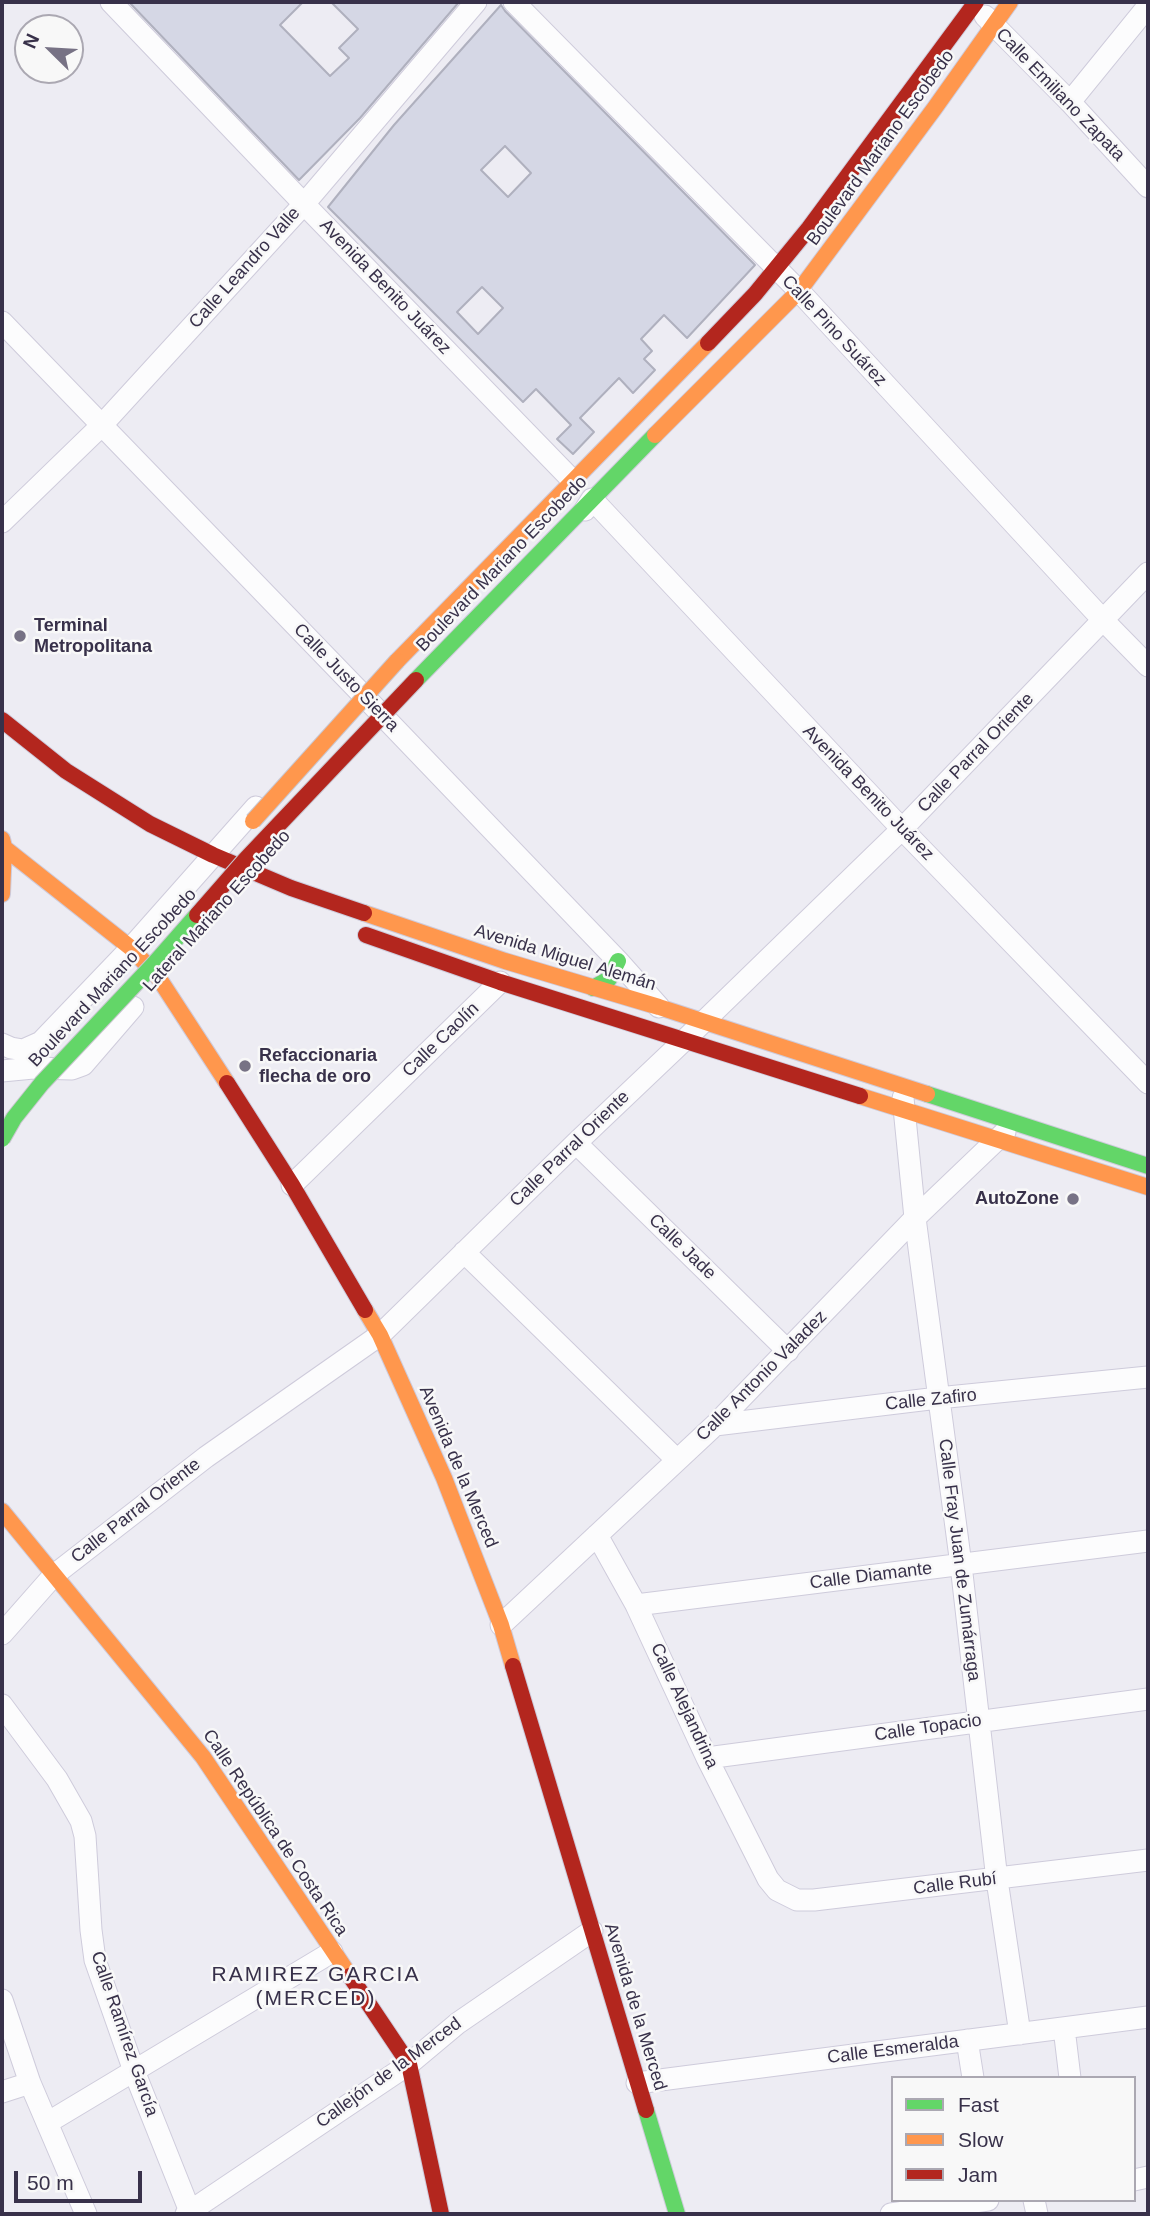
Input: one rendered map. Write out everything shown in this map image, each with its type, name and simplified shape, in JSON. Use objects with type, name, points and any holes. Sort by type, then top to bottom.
[{"type":"main road","name":"Boulevard Mariano Escobedo","points":[[557,499],[755,294],[975,2]]},
{"type":"main road","name":"Boulevard Mariano Escobedo","points":[[592,499],[799,291],[1010,2]]},
{"type":"main road","name":"Boulevard Mariano Escobedo","points":[[8,1079],[389,664]]},
{"type":"main road","name":"Boulevard Mariano Escobedo","points":[[2,1139],[14,1118],[42,1083],[155,964],[246,859],[412,689]]},
{"type":"main road","name":"Avenida Miguel Alemán","points":[[2,720],[66,772],[150,824],[196,860]]},
{"type":"main road","points":[[29,762],[99,810]]},
{"type":"main road","name":"Avenida Miguel Alemán","points":[[118,822],[196,860],[247,878],[659,1007],[1148,1166]]},
{"type":"main road","points":[[2,894],[3,844]]},
{"type":"main road","name":"Avenida de la Merced","points":[[3,844],[131,948],[158,977],[292,1185],[380,1335],[444,1478],[501,1625],[677,2214]]},
{"type":"main road","points":[[351,929],[500,982],[1148,1187]]},
{"type":"main road","points":[[593,988],[609,979],[618,961]]},
{"type":"main road","name":"Calle República de Costa Rica","points":[[2,1511],[204,1757],[409,2064],[441,2214]]},
{"type":"street","name":"Avenida Benito Juárez","points":[[111,2],[573,481]]},
{"type":"street","name":"Calle Leandro Valle","points":[[2,522],[102,426],[304,204],[476,2]]},
{"type":"street","name":"Calle Pino Suárez","points":[[513,2],[799,291],[1148,666]]},
{"type":"street","name":"Calle Emiliano Zapata","points":[[975,2],[993,26],[1070,102],[1148,187]]},
{"type":"street","points":[[1070,102],[1148,6]]},
{"type":"street","name":"Calle Justo Sierra","points":[[2,322],[618,961],[685,1040]]},
{"type":"street","points":[[2,1044],[23,1050],[41,1042],[131,948],[196,860],[389,664],[534,510],[557,499]]},
{"type":"street","name":"Avenida Benito Juárez","points":[[592,499],[902,829],[1148,1083]]},
{"type":"street","name":"Lateral Mariano Escobedo","points":[[8,1079],[33,1068],[72,1069],[83,1065],[158,977],[388,722],[412,689],[562,546],[592,499]]},
{"type":"street","name":"Calle Parral Oriente","points":[[2,1634],[54,1575],[206,1457],[380,1335],[902,829],[1148,573]]},
{"type":"street","points":[[389,664],[380,677],[387,690],[412,689]]},
{"type":"street","name":"Calle Caolín","points":[[292,1185],[500,982]]},
{"type":"street","name":"Calle Fray Juan de Zumárraga","points":[[903,1087],[902,1109],[915,1218],[961,1565],[997,1880],[1020,2034]]},
{"type":"street","name":"Calle Antonio Valadez","points":[[501,1625],[715,1425],[915,1218],[997,1138],[1018,1122]]},
{"type":"street","name":"Calle Jade","points":[[576,1143],[788,1351]]},
{"type":"street","points":[[464,1252],[677,1460]]},
{"type":"street","name":"Calle Zafiro","points":[[715,1425],[938,1398],[1148,1377]]},
{"type":"street","name":"Calle Alejandrina","points":[[597,1535],[636,1605],[707,1758],[768,1879]]},
{"type":"street","name":"Calle Diamante","points":[[636,1605],[1148,1541]]},
{"type":"street","name":"Calle Topacio","points":[[707,1758],[1148,1699]]},
{"type":"street","name":"Calle Ramírez García","points":[[2,1705],[57,1779],[80,1821],[85,1836],[90,1930],[95,1960],[134,2071],[189,2213]]},
{"type":"street","name":"Calle Rubí","points":[[768,1879],[777,1891],[787,1896],[797,1900],[814,1900],[1148,1860]]},
{"type":"street","name":"Callejón de la Merced","points":[[189,2213],[409,2064],[458,2023],[592,1931]]},
{"type":"street","points":[[47,2123],[332,1952]]},
{"type":"street","points":[[2,2000],[30,2083],[86,2214]]},
{"type":"street","name":"Calle Esmeralda","points":[[637,2083],[1148,2017]]},
{"type":"street","points":[[1064,2028],[1070,2076]]},
{"type":"street","points":[[967,2040],[973,2076]]},
{"type":"street","points":[[2,2092],[30,2083]]},
{"type":"street","points":[[891,2214],[974,2202]]},
{"type":"building","points":[[129,2],[303,2],[280,25],[330,76],[349,58],[339,48],[358,29],[331,2],[459,2],[360,118],[299,180]]},
{"type":"building","points":[[501,5],[755,265],[687,338],[664,315],[641,339],[652,351],[644,359],[655,370],[633,393],[619,378],[580,418],[594,432],[573,454],[557,439],[571,425],[536,389],[523,402],[328,207],[394,125]],"holes":[[[505,146],[531,173],[508,197],[481,170]],[[482,287],[503,308],[478,334],[457,312]]]},
{"type":"traffic: fast","points":[[416,680],[655,435]]},
{"type":"traffic: fast","points":[[2,1139],[14,1118],[42,1083],[197,915]]},
{"type":"traffic: fast","points":[[593,988],[609,979],[618,961]]},
{"type":"traffic: fast","points":[[927,1094],[1148,1166]]},
{"type":"traffic: fast","points":[[646,2110],[677,2214]]},
{"type":"traffic: slow","points":[[655,435],[799,291],[1010,2]]},
{"type":"traffic: slow","points":[[397,661],[708,343]]},
{"type":"traffic: slow","points":[[253,821],[397,661]]},
{"type":"traffic: slow","points":[[2,839],[2,894]]},
{"type":"traffic: slow","points":[[2,846],[131,948],[158,977],[227,1083]]},
{"type":"traffic: slow","points":[[364,913],[505,961],[659,1007],[927,1094]]},
{"type":"traffic: slow","points":[[860,1096],[1148,1187]]},
{"type":"traffic: slow","points":[[365,1310],[380,1335],[444,1478],[501,1625],[513,1666]]},
{"type":"traffic: slow","points":[[2,1511],[203,1757],[350,1976]]},
{"type":"traffic: jam","points":[[708,343],[755,294],[809,228],[976,2]]},
{"type":"traffic: jam","points":[[197,915],[246,859],[416,680]]},
{"type":"traffic: jam","points":[[2,720],[66,771],[150,824],[213,855],[291,888],[364,913]]},
{"type":"traffic: jam","points":[[366,935],[500,982],[860,1096]]},
{"type":"traffic: jam","points":[[227,1083],[292,1185],[365,1310]]},
{"type":"traffic: jam","points":[[513,1666],[646,2110]]},
{"type":"traffic: jam","points":[[350,1976],[409,2064],[441,2214]]},
{"type":"place","name":"Terminal Metropolitana","points":[[20,636]]},
{"type":"place","name":"Refaccionaria flecha de oro","points":[[245,1066]]},
{"type":"place","name":"AutoZone","points":[[1073,1199]]},
{"type":"district","name":"RAMIREZ GARCIA (MERCED)","points":[[316,1987]]}]
